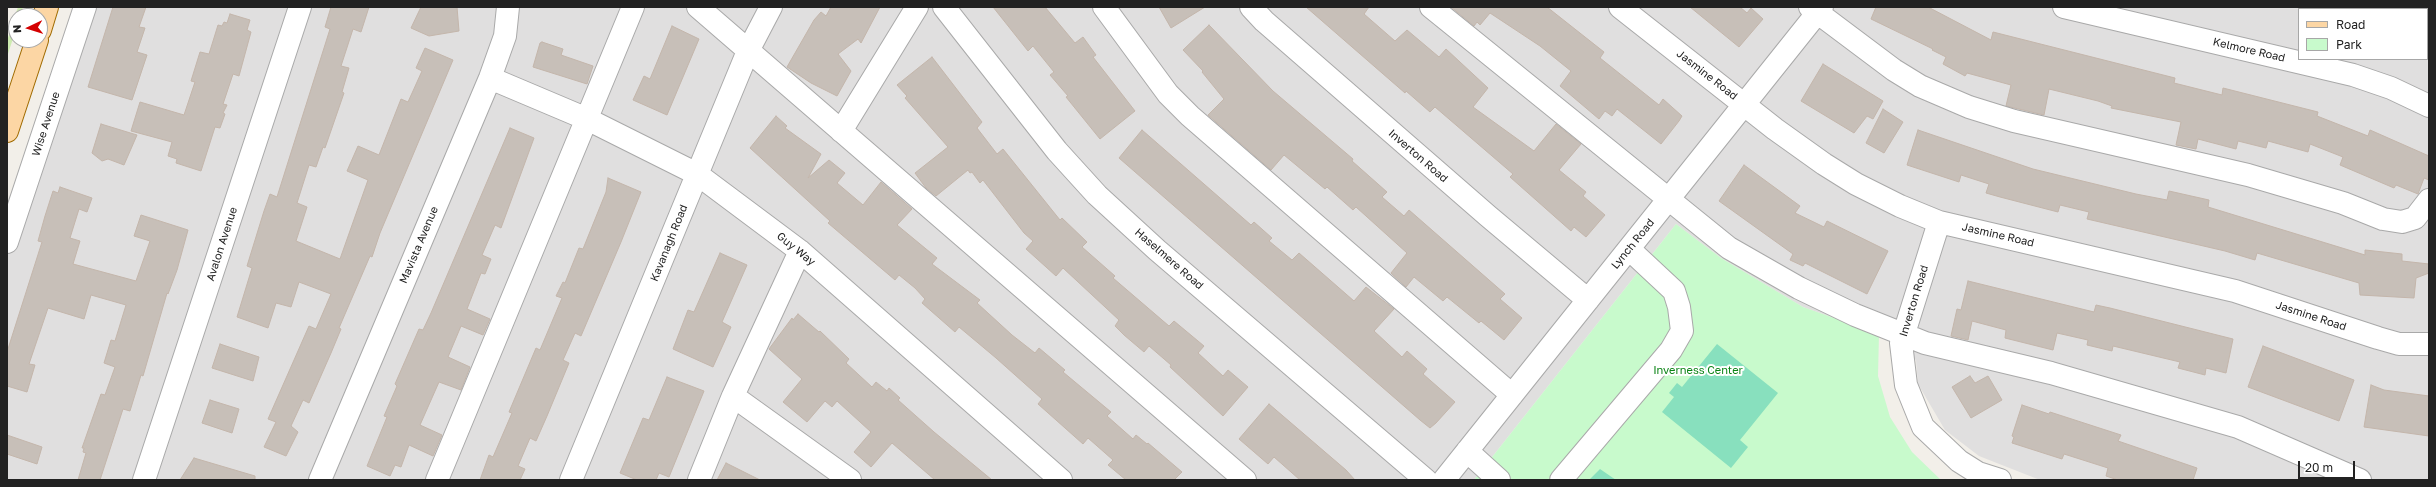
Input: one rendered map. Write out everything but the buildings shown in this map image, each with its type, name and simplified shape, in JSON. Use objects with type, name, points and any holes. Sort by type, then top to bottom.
[{"type":"main road","points":[[7,131],[34,48]]},
{"type":"street","name":"Wise Avenue","points":[[7,242],[84,7]]},
{"type":"street","name":"Avalon Avenue","points":[[144,480],[300,7]]},
{"type":"street","name":"Mavista Avenue","points":[[320,480],[490,78],[505,36],[508,7]]},
{"type":"street","points":[[437,480],[633,7]]},
{"type":"street","points":[[698,7],[1245,480]]},
{"type":"street","name":"Kavanagh Road","points":[[572,480],[748,51],[771,7]]},
{"type":"street","points":[[841,131],[917,7]]},
{"type":"street","name":"Haselmere Road","points":[[944,7],[1057,151],[1098,195],[1157,250],[1426,480]]},
{"type":"street","points":[[1104,7],[1168,94],[1190,116],[1512,395]]},
{"type":"street","name":"Inverton Road","points":[[1251,7],[1264,21],[1488,216],[1588,300]]},
{"type":"street","points":[[1431,7],[1729,248],[1771,273],[1903,336],[1924,343],[2051,373],[2238,427],[2360,480]]},
{"type":"street","name":"Jasmine Road","points":[[1620,7],[1774,129],[1856,184],[1939,222],[2235,291],[2399,344],[2429,344]]},
{"type":"street","name":"Kelmore Road","points":[[2064,7],[2353,75],[2391,88],[2429,106]]},
{"type":"street","points":[[1816,9],[1894,70],[1920,86],[1969,107],[2014,121],[2248,175],[2342,203],[2384,219],[2402,222],[2415,218],[2429,200]]},
{"type":"street","name":"Lynch Road","points":[[1444,480],[1744,104],[1816,9]]},
{"type":"street","name":"Guy Way","points":[[490,78],[587,119],[697,174],[800,252],[1061,480]]},
{"type":"street","name":"Inverton Road","points":[[1939,222],[1901,343],[1906,385],[1923,427],[1959,461],[1978,473],[2000,480]]},
{"type":"street","points":[[1561,480],[1671,350],[1682,331],[1680,307],[1674,291],[1629,249]]},
{"type":"street","points":[[699,480],[733,396],[800,252]]},
{"type":"street","points":[[733,396],[850,480]]},
{"type":"street","points":[[1467,451],[1499,480]]},
{"type":"shaded area","points":[[77,7],[2429,7],[2429,480],[2040,480],[1979,456],[1945,430],[1918,384],[1916,360],[1879,334],[1803,307],[1721,258],[1676,224],[1474,480],[7,480],[7,220]]},
{"type":"green space","points":[[8,38],[8,48],[10,48],[7,57]]},
{"type":"green space","name":"Inverness Center","points":[[1676,224],[1721,258],[1803,307],[1879,334],[1878,376],[1890,417],[1912,452],[1941,480],[1474,480]]},
{"type":"green space","points":[[1717,344],[1778,393],[1740,440],[1748,447],[1731,468],[1662,412],[1674,397],[1669,393],[1677,383],[1682,387]]},
{"type":"green space","points":[[1600,469],[1616,480],[1589,480]]}]
